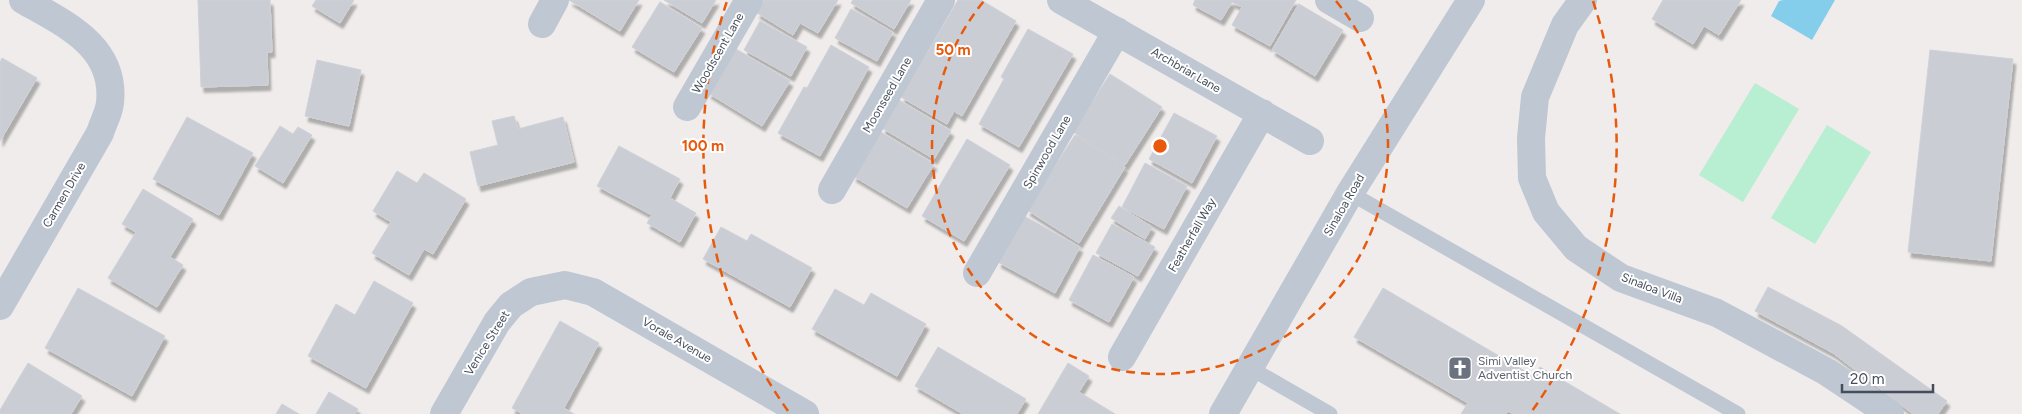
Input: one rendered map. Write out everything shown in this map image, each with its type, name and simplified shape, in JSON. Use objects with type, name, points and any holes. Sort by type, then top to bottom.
[{"type":"street","name":"Carmen Drive","points":[[0,306],[100,133],[110,104],[109,79],[98,52],[76,30],[23,0]]},
{"type":"street","points":[[542,24],[555,0]]},
{"type":"street","name":"Woodscent Lane","points":[[687,106],[749,0]]},
{"type":"street","name":"Moonseed Lane","points":[[832,190],[941,0]]},
{"type":"street","name":"Archbriar Lane","points":[[1061,0],[1310,142]]},
{"type":"street","points":[[1329,0],[1360,18]]},
{"type":"street","name":"Sinaloa Road","points":[[1223,414],[1350,193],[1471,0]]},
{"type":"street","name":"Sinaloa Villa","points":[[1583,0],[1565,25],[1535,97],[1531,138],[1532,178],[1546,212],[1576,248],[1621,278],[1717,313],[1827,372],[1890,414]]},
{"type":"street","name":"Spinwood Lane","points":[[977,273],[1116,31]]},
{"type":"street","name":"Featherfall Way","points":[[1122,357],[1262,114]]},
{"type":"street","name":"Vorale Avenue","points":[[543,289],[565,285],[593,292],[805,414]]},
{"type":"street","name":"Venice Street","points":[[444,414],[497,322],[511,304],[531,292],[543,289]]},
{"type":"lane","points":[[1350,193],[1738,414]]},
{"type":"lane","points":[[1250,368],[1330,414]]},
{"type":"green space","points":[[1755,83],[1799,109],[1743,202],[1699,175]]},
{"type":"green space","points":[[1827,125],[1871,152],[1815,244],[1771,218]]},
{"type":"water","points":[[1835,0],[1812,40],[1771,16],[1779,1]]},
{"type":"building","points":[[198,0],[270,0],[272,52],[267,52],[268,85],[201,87]]},
{"type":"building","points":[[316,0],[354,0],[340,23],[312,6]]},
{"type":"building","points":[[569,0],[639,0],[620,31]]},
{"type":"building","points":[[664,0],[716,0],[702,23]]},
{"type":"building","points":[[764,0],[838,0],[818,33],[800,23],[793,35],[757,13]]},
{"type":"building","points":[[853,0],[911,0],[894,29],[851,3]]},
{"type":"building","points":[[958,0],[981,0],[1016,21],[962,116],[954,111],[947,124],[901,97]]},
{"type":"building","points":[[1195,0],[1296,0],[1270,46],[1232,25],[1242,7],[1232,2],[1221,20],[1193,5]]},
{"type":"building","points":[[1663,0],[1741,0],[1719,35],[1704,26],[1693,44],[1652,19]]},
{"type":"building","points":[[660,2],[702,28],[674,72],[632,47]]},
{"type":"building","points":[[1299,4],[1343,30],[1315,76],[1272,50]]},
{"type":"building","points":[[851,9],[893,32],[877,61],[835,38]]},
{"type":"building","points":[[760,21],[807,47],[791,76],[744,50]]},
{"type":"building","points":[[1028,29],[1073,54],[1019,147],[979,124],[1004,79],[1001,77]]},
{"type":"building","points":[[831,45],[869,67],[820,156],[778,133],[804,87],[807,88]]},
{"type":"building","points":[[736,49],[790,81],[762,126],[708,93]]},
{"type":"building","points":[[1930,50],[2013,59],[1991,261],[1908,252]]},
{"type":"building","points":[[2,58],[37,78],[0,141],[0,62]]},
{"type":"building","points":[[317,60],[361,70],[349,126],[305,116]]},
{"type":"building","points":[[1110,74],[1162,107],[1125,165],[1073,132]]},
{"type":"building","points":[[899,100],[951,131],[934,159],[882,128]]},
{"type":"building","points":[[1174,113],[1217,136],[1192,183],[1149,159]]},
{"type":"building","points":[[514,116],[518,129],[563,117],[574,162],[478,186],[470,152],[498,145],[492,121]]},
{"type":"building","points":[[187,117],[253,153],[219,215],[153,179]]},
{"type":"building","points":[[280,126],[293,134],[298,127],[312,135],[283,183],[255,166]]},
{"type":"building","points":[[879,131],[934,164],[907,208],[853,176]]},
{"type":"building","points":[[1075,135],[1125,167],[1079,243],[1027,210]]},
{"type":"building","points":[[967,139],[1010,165],[964,241],[922,216]]},
{"type":"building","points":[[619,146],[680,179],[670,198],[696,213],[680,242],[647,223],[652,215],[597,186]]},
{"type":"building","points":[[1145,163],[1187,186],[1164,229],[1122,207]]},
{"type":"building","points":[[397,171],[417,183],[424,173],[466,199],[433,254],[424,249],[409,275],[372,253],[391,222],[373,211]]},
{"type":"building","points":[[143,189],[193,219],[170,257],[183,265],[157,307],[108,278],[136,232],[122,224]]},
{"type":"building","points":[[1119,206],[1152,227],[1145,239],[1111,218]]},
{"type":"building","points":[[1024,216],[1080,247],[1055,293],[998,262]]},
{"type":"building","points":[[1112,224],[1155,247],[1138,276],[1096,253]]},
{"type":"building","points":[[721,227],[747,241],[751,234],[812,268],[790,307],[703,259]]},
{"type":"building","points":[[1093,255],[1134,277],[1109,322],[1069,300]]},
{"type":"building","points":[[374,281],[413,303],[366,388],[308,356],[336,304],[355,315]]},
{"type":"building","points":[[1768,287],[1842,326],[1947,401],[1938,414],[1913,414],[1833,353],[1755,311]]},
{"type":"building","points":[[78,288],[165,336],[132,396],[45,348]]},
{"type":"building","points":[[1383,288],[1535,377],[1540,367],[1620,414],[1513,414],[1508,411],[1506,414],[1461,414],[1468,403],[1354,337]]},
{"type":"building","points":[[835,289],[864,305],[871,293],[926,324],[897,376],[812,329]]},
{"type":"building","points":[[560,321],[599,343],[564,408],[574,414],[523,414],[512,408]]},
{"type":"building","points":[[938,347],[1026,399],[1017,414],[963,414],[915,386]]},
{"type":"building","points":[[28,363],[82,396],[71,414],[0,414],[0,410]]},
{"type":"building","points":[[1068,363],[1089,376],[1079,392],[1115,414],[1038,414]]},
{"type":"building","points":[[329,392],[358,409],[355,414],[316,414]]},
{"type":"building","points":[[282,404],[299,414],[276,414]]},
{"type":"place","name":"Simi Valley Adventist Church","points":[[1460,368]]}]
